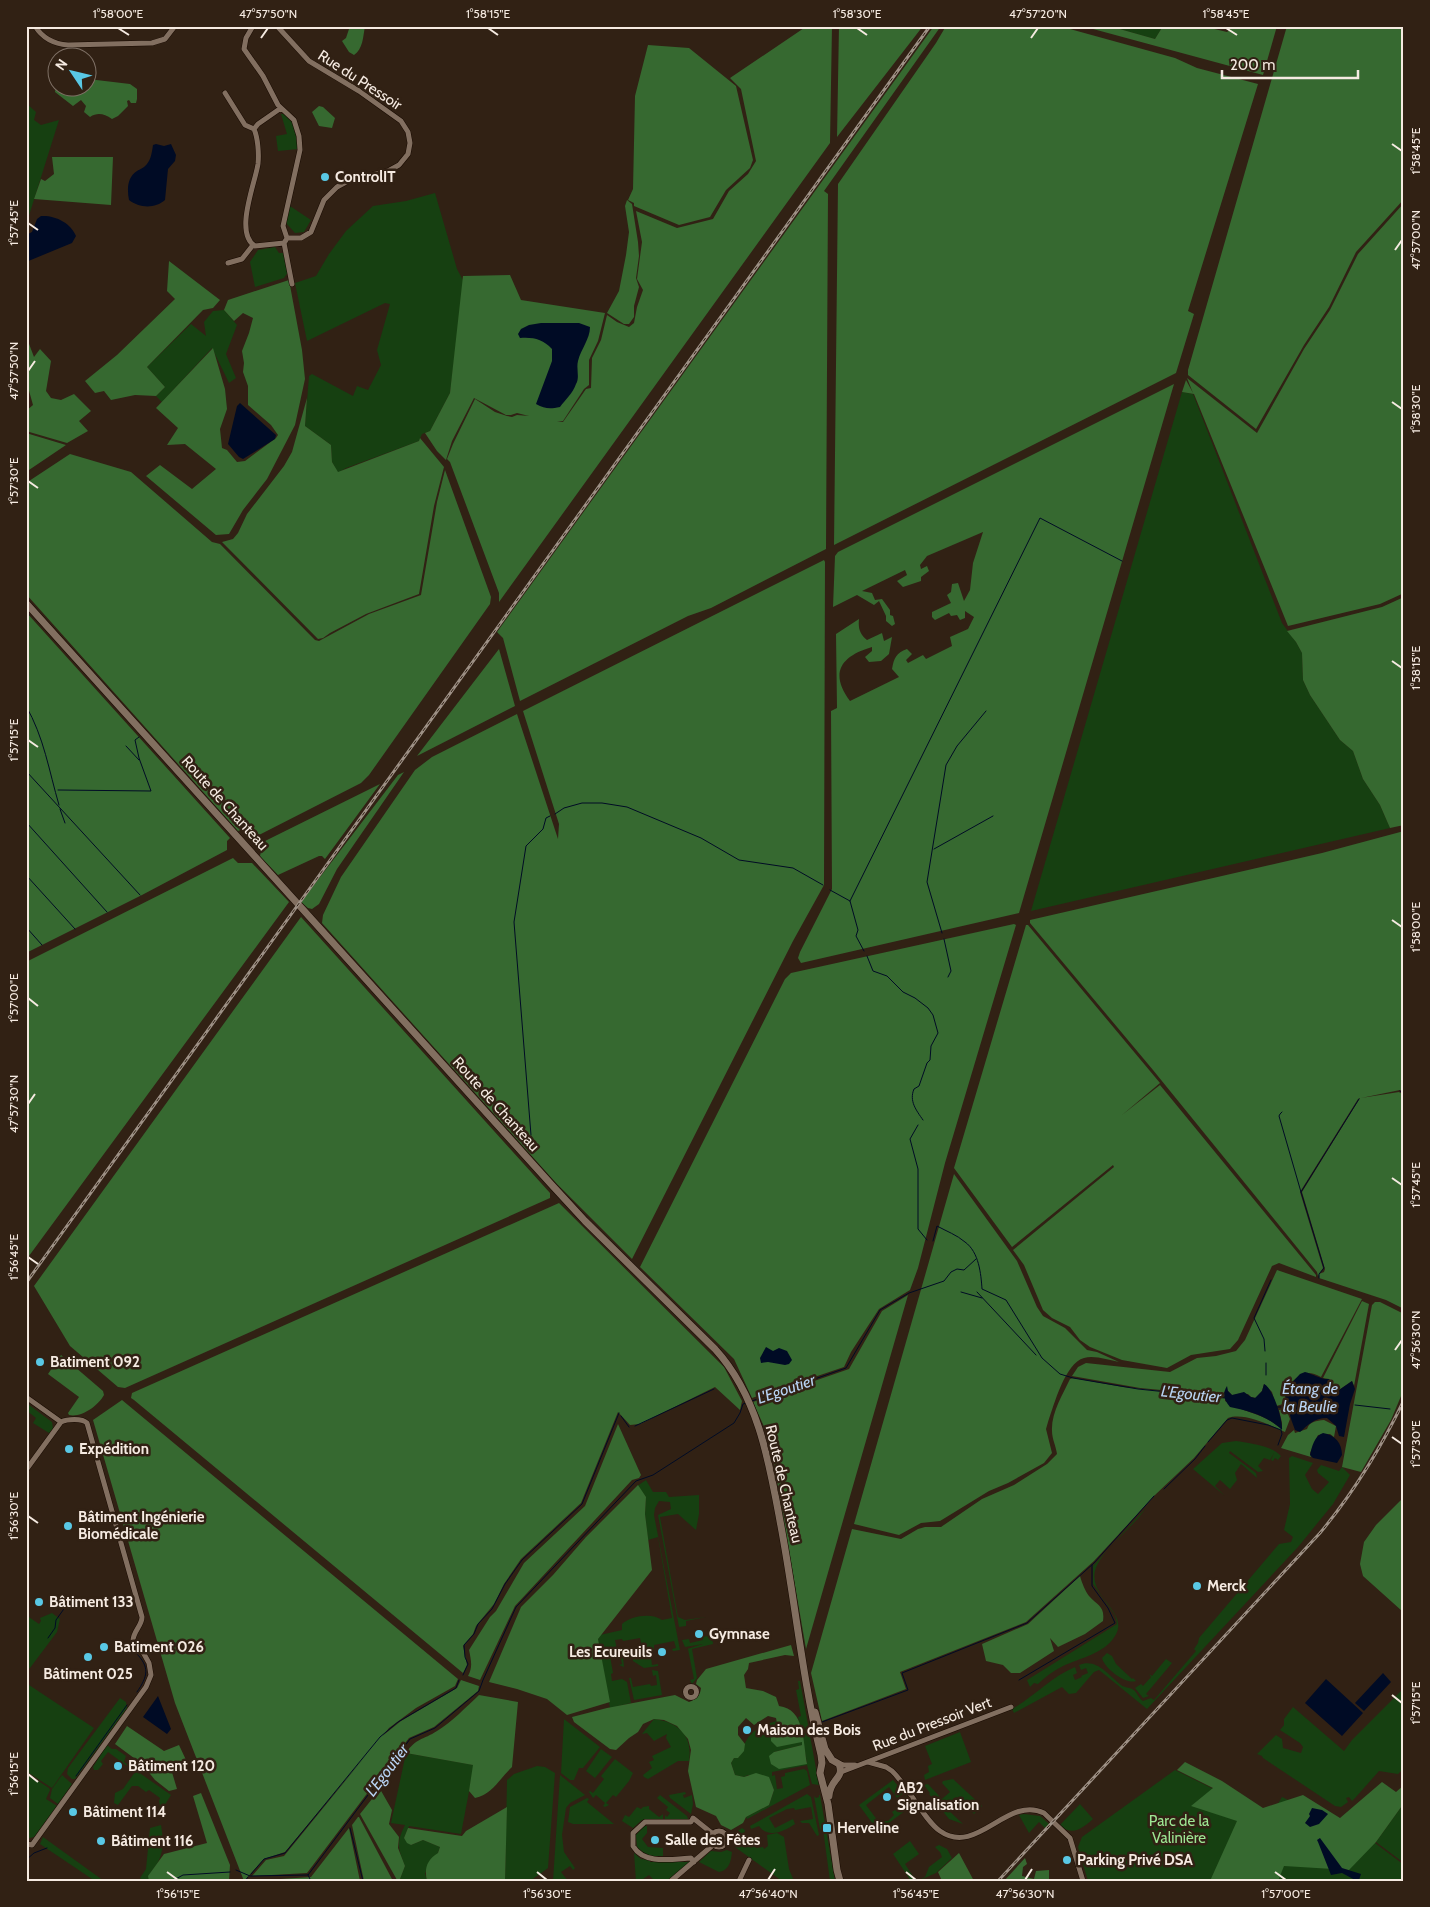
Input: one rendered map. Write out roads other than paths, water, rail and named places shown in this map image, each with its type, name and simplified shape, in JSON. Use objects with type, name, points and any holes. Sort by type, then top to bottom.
[{"type":"main road","name":"Route de Chanteau","points":[[26,603],[550,1184],[725,1360],[736,1376],[747,1398],[765,1448],[775,1495],[810,1707],[822,1763],[820,1770],[828,1804],[840,1881]]},
{"type":"main road","name":"Route de Chanteau","points":[[808,1690],[826,1749],[841,1772],[829,1788],[828,1804]]},
{"type":"main road","points":[[822,1763],[835,1761]]},
{"type":"main road","points":[[822,1776],[828,1780],[834,1780]]},
{"type":"street","points":[[35,26],[40,34],[47,39],[68,45],[152,43],[165,39],[175,26]]},
{"type":"street","points":[[253,26],[246,38],[244,46],[246,53],[263,76],[281,108],[294,120],[299,136],[300,147],[283,226],[292,284]]},
{"type":"street","name":"Rue du Pressoir","points":[[277,26],[309,61],[360,91],[401,122],[408,132],[410,143],[410,149],[405,159],[394,168],[348,181],[332,191],[322,204],[313,228],[308,235],[286,240]]},
{"type":"street","points":[[225,93],[245,125],[254,129]]},
{"type":"street","points":[[281,108],[254,129],[258,162],[245,225],[248,240],[258,247],[286,240]]},
{"type":"street","points":[[228,263],[242,259],[253,245]]},
{"type":"street","points":[[26,1397],[61,1422]]},
{"type":"street","points":[[26,1470],[61,1422],[64,1420],[82,1420],[87,1423],[142,1617],[142,1621],[133,1634],[133,1641],[144,1654],[151,1672],[149,1681],[87,1770],[29,1844]]},
{"type":"street","name":"Rue du Pressoir Vert","points":[[841,1772],[1011,1707]]},
{"type":"street","name":"Rue du Pressoir Vert","points":[[835,1761],[844,1765],[866,1763]]},
{"type":"street","points":[[866,1763],[892,1770],[934,1826],[950,1836],[968,1837],[1016,1812],[1028,1809],[1044,1812],[1070,1838],[1083,1881]]},
{"type":"street","points":[[694,1862],[691,1858],[643,1857],[633,1846],[633,1833],[646,1822],[691,1822],[694,1818],[713,1834]]},
{"type":"street","points":[[718,1831],[727,1835],[728,1840],[722,1847],[713,1845],[711,1840],[713,1834],[718,1831]]},
{"type":"street","points":[[671,1881],[713,1845]]},
{"type":"street","points":[[739,1881],[749,1860]]},
{"type":"water","points":[[171,144],[176,155],[175,161],[168,169],[165,200],[152,206],[137,205],[129,200],[128,184],[131,177],[148,162],[153,145],[164,146]]},
{"type":"water","points":[[41,216],[57,218],[70,227],[76,236],[72,243],[26,262],[26,235],[32,232],[37,219]]},
{"type":"water","points":[[541,323],[579,323],[590,327],[589,336],[578,361],[577,381],[573,390],[560,407],[548,408],[536,404],[552,361],[552,349],[541,341],[533,338],[520,338],[518,334],[521,329],[529,325]]},
{"type":"water","points":[[240,403],[276,435],[275,439],[243,459],[228,444],[237,406]]},
{"type":"water","points":[[766,1347],[773,1351],[779,1348],[787,1351],[792,1360],[789,1364],[785,1365],[768,1362],[761,1363],[760,1358]]},
{"type":"water","name":"Étang de la Beulie","points":[[1305,1372],[1320,1378],[1329,1379],[1335,1389],[1339,1390],[1352,1381],[1355,1389],[1350,1404],[1344,1437],[1339,1436],[1336,1426],[1327,1418],[1322,1418],[1309,1424],[1300,1432],[1295,1430],[1284,1391],[1300,1374]]},
{"type":"water","points":[[1264,1384],[1271,1391],[1277,1405],[1282,1430],[1258,1415],[1230,1407],[1225,1399],[1224,1394],[1227,1386],[1228,1391],[1232,1395],[1244,1392],[1255,1398],[1262,1391]]},
{"type":"water","points":[[1323,1433],[1331,1436],[1339,1443],[1342,1455],[1337,1463],[1313,1458],[1310,1455],[1315,1439]]},
{"type":"water","points":[[1383,1673],[1391,1682],[1364,1711],[1355,1703]]},
{"type":"water","points":[[1326,1679],[1363,1713],[1342,1736],[1305,1703]]},
{"type":"water","points":[[158,1696],[171,1729],[167,1734],[143,1717]]},
{"type":"water","points":[[1312,1808],[1322,1810],[1328,1814],[1319,1824],[1310,1827],[1305,1823],[1310,1816]]},
{"type":"water","points":[[1320,1838],[1342,1868],[1361,1874],[1359,1880],[1357,1881],[1342,1873],[1331,1875],[1317,1840]]},
{"type":"waterway","points":[[850,901],[1040,518],[1122,561]]},
{"type":"waterway","points":[[26,706],[42,742],[59,805]]},
{"type":"waterway","points":[[942,933],[927,882],[946,765],[957,746],[986,711]]},
{"type":"waterway","points":[[58,790],[151,791],[139,758],[135,740],[139,737]]},
{"type":"waterway","points":[[126,746],[139,760]]},
{"type":"waterway","points":[[26,771],[140,895]]},
{"type":"waterway","points":[[555,814],[564,808],[582,803],[602,803],[627,807],[701,838],[739,860],[793,868],[823,885]]},
{"type":"waterway","points":[[60,809],[65,823]]},
{"type":"waterway","points":[[531,1135],[514,922],[526,846],[543,829],[546,818],[550,816]]},
{"type":"waterway","points":[[934,849],[993,816]]},
{"type":"waterway","points":[[26,822],[107,912]]},
{"type":"waterway","points":[[26,875],[75,929]]},
{"type":"waterway","points":[[830,890],[850,901],[858,930],[856,936],[864,951]]},
{"type":"waterway","points":[[26,927],[42,945]]},
{"type":"waterway","points":[[944,939],[951,971],[948,977]]},
{"type":"waterway","points":[[867,956],[873,971],[887,976],[903,992],[928,1008],[933,1015],[938,1033],[931,1046],[930,1060],[927,1063],[919,1086],[914,1089],[912,1098],[923,1120]]},
{"type":"waterway","points":[[1400,1091],[1404,1094]]},
{"type":"waterway","points":[[1319,1278],[1319,1274],[1324,1268],[1301,1192],[1359,1099]]},
{"type":"waterway","points":[[1282,1112],[1279,1116],[1301,1192]]},
{"type":"waterway","points":[[918,1125],[910,1139],[918,1169],[918,1229],[927,1240]]},
{"type":"waterway","name":"L'Egoutier","points":[[933,1241],[937,1226],[959,1237],[970,1246],[978,1264],[982,1289],[1006,1300],[1042,1358],[1060,1374],[1138,1389],[1225,1398]]},
{"type":"waterway","name":"L'Egoutier","points":[[752,1401],[846,1368],[880,1310],[909,1293],[944,1281],[951,1272],[957,1269],[964,1270],[976,1259]]},
{"type":"waterway","points":[[1265,1351],[1264,1339],[1254,1318],[1271,1280]]},
{"type":"waterway","points":[[961,1292],[982,1298]]},
{"type":"waterway","points":[[977,1292],[1036,1355]]},
{"type":"waterway","points":[[1266,1363],[1266,1375]]},
{"type":"waterway","points":[[635,1426],[714,1389]]},
{"type":"waterway","name":"L'Egoutier","points":[[236,1870],[250,1876],[308,1875],[410,1739],[435,1728],[479,1691],[516,1607],[636,1481],[653,1475],[734,1423],[743,1404],[746,1403]]},
{"type":"waterway","name":"L'Egoutier","points":[[1355,1405],[1390,1409]]},
{"type":"waterway","name":"L'Egoutier","points":[[1276,1407],[1289,1407]]},
{"type":"waterway","points":[[463,1675],[468,1664],[464,1645],[474,1634],[478,1624],[492,1609],[505,1584],[522,1560],[582,1504],[619,1413]]},
{"type":"waterway","points":[[621,1416],[629,1427]]},
{"type":"waterway","points":[[1208,1442],[1227,1420],[1232,1418],[1268,1425],[1281,1430],[1282,1434],[1278,1445]]},
{"type":"waterway","points":[[1164,1489],[1195,1459],[1205,1446]]},
{"type":"waterway","points":[[822,1722],[908,1690],[902,1673],[1027,1623],[1094,1563],[1154,1496]]},
{"type":"waterway","points":[[1019,1680],[1115,1623],[1108,1608],[1092,1586],[1092,1565]]},
{"type":"waterway","points":[[48,1638],[55,1628],[56,1620],[66,1606]]},
{"type":"waterway","points":[[136,1653],[144,1663],[146,1672],[137,1692]]},
{"type":"waterway","points":[[251,1874],[264,1859],[285,1853],[380,1737],[398,1722],[456,1688],[459,1680]]},
{"type":"waterway","points":[[76,1776],[127,1705]]},
{"type":"waterway","points":[[350,1828],[363,1881]]},
{"type":"waterway","name":"L'Egoutier","points":[[26,1860],[34,1853],[47,1848]]},
{"type":"waterway","name":"L'Egoutier","points":[[172,1881],[183,1875],[230,1872]]},
{"type":"waterway","name":"L'Egoutier","points":[[308,1875],[311,1881]]},
{"type":"waterway","points":[[245,1881],[248,1877]]},
{"type":"railway","points":[[26,1283],[930,26]]},
{"type":"railway","points":[[998,1881],[1320,1533],[1366,1469],[1404,1400]]},
{"type":"place","name":"ControlIT","points":[[325,177]]},
{"type":"place","name":"Batiment 092","points":[[40,1362]]},
{"type":"place","name":"Expédition","points":[[69,1449]]},
{"type":"place","name":"Bâtiment Ingénierie Biomédicale","points":[[68,1526]]},
{"type":"place","name":"Merck","points":[[1197,1586]]},
{"type":"place","name":"Bâtiment 133","points":[[39,1602]]},
{"type":"place","name":"Gymnase","points":[[699,1634]]},
{"type":"place","name":"Batiment 026","points":[[104,1647]]},
{"type":"place","name":"Les Ecureuils","points":[[662,1652]]},
{"type":"place","name":"Bâtiment 025","points":[[88,1657]]},
{"type":"place","name":"Maison des Bois","points":[[747,1730]]},
{"type":"place","name":"Bâtiment 120","points":[[118,1766]]},
{"type":"place","name":"AB2 Signalisation","points":[[887,1797]]},
{"type":"place","name":"Bâtiment 114","points":[[73,1812]]},
{"type":"place","name":"Herveline","points":[[827,1828]]},
{"type":"place","name":"Salle des Fêtes","points":[[655,1840]]},
{"type":"place","name":"Bâtiment 116","points":[[101,1841]]},
{"type":"place","name":"Parking Privé DSA","points":[[1067,1860]]},
{"type":"park label","name":"Parc de la Valinière","points":[[1179,1830]]}]
